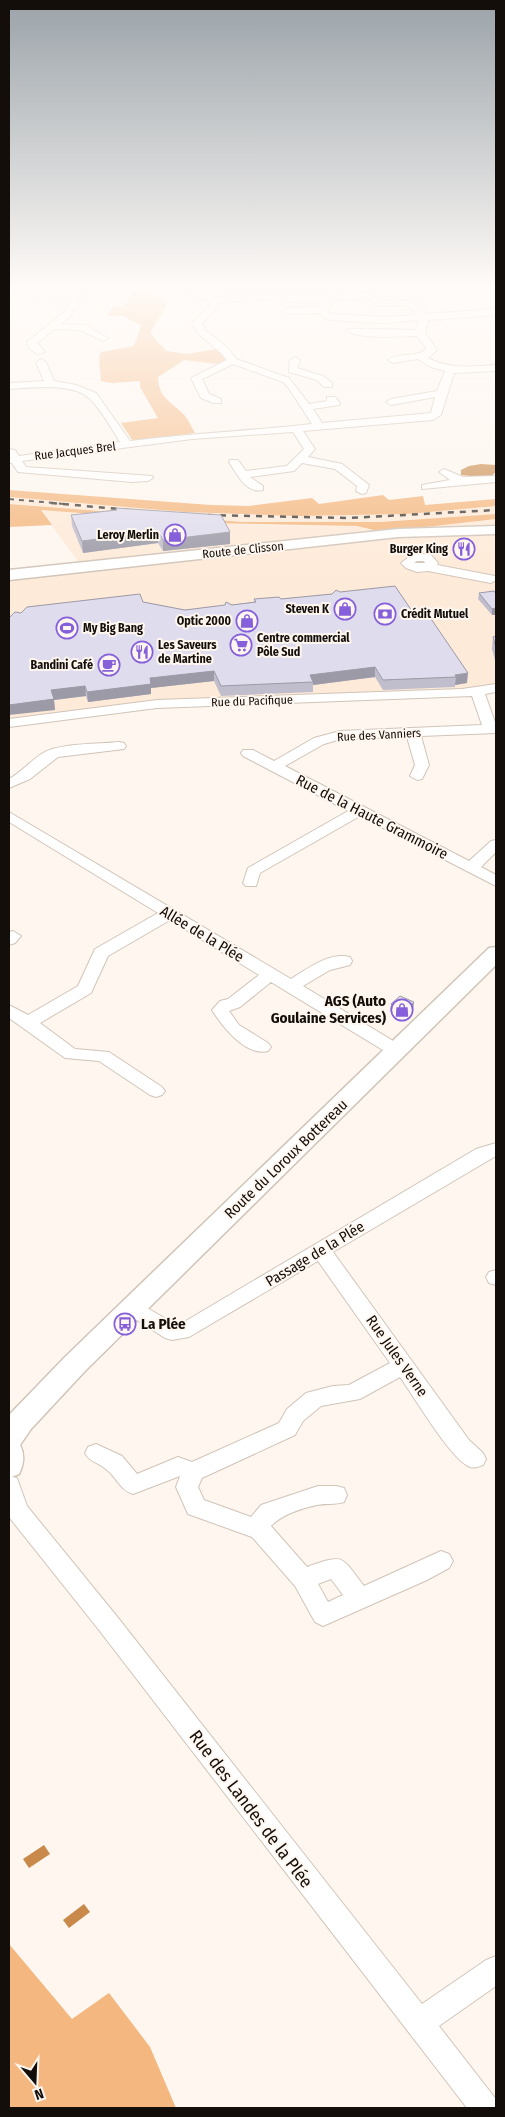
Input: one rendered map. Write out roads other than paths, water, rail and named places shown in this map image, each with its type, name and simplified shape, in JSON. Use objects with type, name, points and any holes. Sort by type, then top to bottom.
[{"type":"main road","name":"Route de Clisson","points":[[9,575],[398,533],[496,532]]},
{"type":"main road","name":"Route du Loroux Bottereau","points":[[75,1364],[397,1051],[496,952]]},
{"type":"main road","points":[[9,1416],[60,1372],[75,1364]]},
{"type":"main road","points":[[9,1439],[17,1426],[66,1378],[75,1364]]},
{"type":"main road","points":[[9,1452],[9,1466]]},
{"type":"street","points":[[78,389],[92,395],[126,444]]},
{"type":"street","points":[[201,389],[205,396],[217,401]]},
{"type":"street","points":[[295,389],[319,426]]},
{"type":"street","points":[[391,402],[442,390]]},
{"type":"street","name":"Rue Jacques Brel","points":[[11,456],[171,439],[429,418],[436,415],[442,390]]},
{"type":"street","points":[[307,407],[335,403],[331,399]]},
{"type":"street","points":[[243,475],[290,469],[310,448],[296,429]]},
{"type":"street","points":[[11,456],[22,470],[132,479],[148,478]]},
{"type":"street","points":[[300,459],[338,466],[363,485],[362,491]]},
{"type":"street","points":[[234,462],[250,484],[259,488]]},
{"type":"street","points":[[444,472],[464,481]]},
{"type":"street","points":[[426,487],[455,484],[464,481],[496,479]]},
{"type":"street","points":[[430,564],[493,576]]},
{"type":"street","name":"Rue du Pacifique","points":[[9,723],[157,704],[476,692],[496,688]]},
{"type":"street","name":"Rue des Vanniers","points":[[275,766],[326,738],[340,735],[493,729],[476,692]]},
{"type":"street","points":[[413,733],[422,766],[417,776]]},
{"type":"street","points":[[9,784],[25,776],[42,761],[56,753],[118,746]]},
{"type":"street","name":"Rue de la Haute Grammoire","points":[[248,753],[496,881]]},
{"type":"street","points":[[247,878],[360,810]]},
{"type":"street","name":"Allée de la Plée","points":[[11,820],[397,1051]]},
{"type":"street","points":[[471,868],[496,844]]},
{"type":"street","points":[[28,1023],[85,989],[101,953],[169,914]]},
{"type":"street","points":[[290,987],[324,966],[344,961]]},
{"type":"street","points":[[262,1047],[233,1029],[220,1010],[226,1005],[234,1003],[270,975]]},
{"type":"street","points":[[9,1010],[71,1054],[103,1056],[156,1091]]},
{"type":"street","name":"Passage de la Plée","points":[[133,1308],[172,1332],[189,1329],[483,1154],[496,1149]]},
{"type":"street","name":"Rue Jules Verne","points":[[321,1250],[461,1446],[475,1459]]},
{"type":"street","points":[[404,1365],[352,1393],[333,1394],[314,1399],[295,1415],[287,1429],[193,1472],[187,1487],[196,1507],[260,1530],[303,1579],[323,1615],[441,1561]]},
{"type":"street","points":[[96,1453],[114,1462],[133,1485],[178,1466],[193,1472]]},
{"type":"street","name":"Rue des Landes de la Plée","points":[[9,1485],[13,1508],[107,1622],[485,2108]]},
{"type":"street","points":[[255,1528],[269,1512],[318,1495],[336,1495]]},
{"type":"street","points":[[303,1579],[336,1566],[360,1599]]},
{"type":"street","points":[[418,2024],[496,1970]]},
{"type":"railway","points":[[9,499],[65,504]]},
{"type":"railway","points":[[51,503],[131,510]]},
{"type":"railway","points":[[208,515],[349,518],[496,510]]},
{"type":"place","name":"Leroy Merlin","points":[[175,535]]},
{"type":"place","name":"Burger King","points":[[464,549]]},
{"type":"place","name":"Steven K","points":[[345,609]]},
{"type":"place","name":"Crédit Mutuel","points":[[385,614]]},
{"type":"place","name":"Optic 2000","points":[[247,621]]},
{"type":"place","name":"My Big Bang","points":[[67,628]]},
{"type":"place","name":"Centre commercial Pôle Sud","points":[[241,645]]},
{"type":"place","name":"Les Saveurs de Martine","points":[[142,652]]},
{"type":"place","name":"Bandini Café","points":[[109,665]]},
{"type":"place","name":"AGS (Auto Goulaine Services)","points":[[402,1010]]},
{"type":"place","name":"La Plée","points":[[125,1324]]}]
